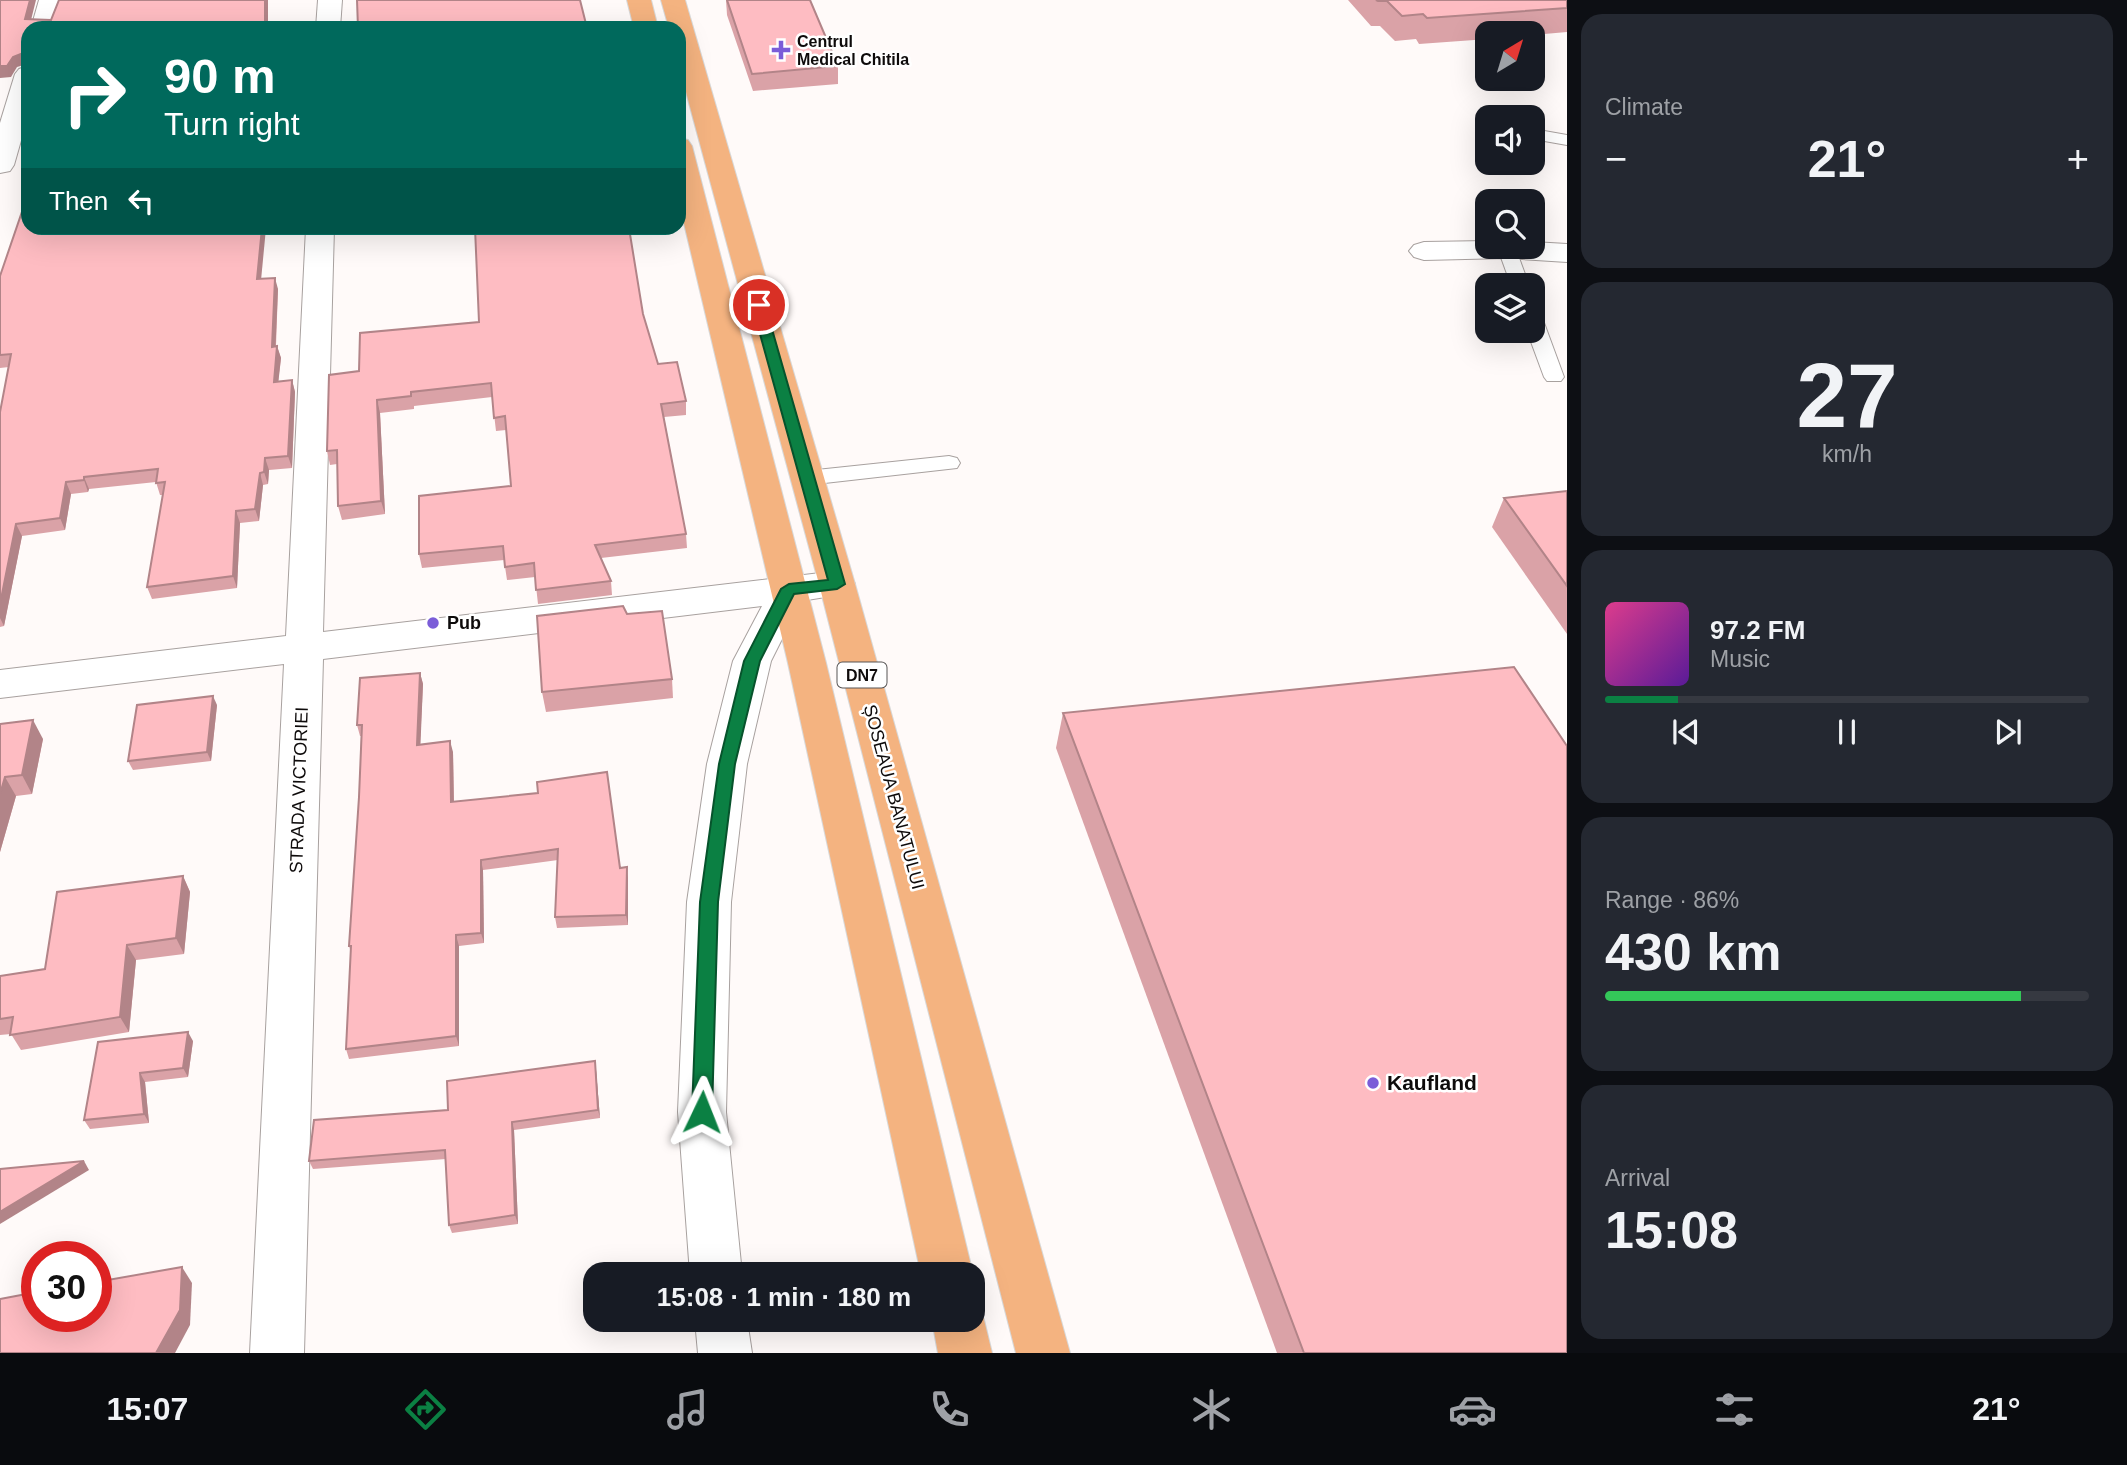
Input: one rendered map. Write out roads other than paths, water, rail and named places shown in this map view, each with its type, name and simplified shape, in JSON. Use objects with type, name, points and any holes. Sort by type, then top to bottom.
[{"type":"main road","points":[[639,0],[644,21]]},
{"type":"main road","name":"ȘOSEAUA BANATULUI","points":[[673,0],[679,21]]},
{"type":"main road","name":"ȘOSEAUA BANATULUI","points":[[686,46],[837,584],[1043,1353]]},
{"type":"main road","name":"DN7","points":[[686,174],[789,589],[944,1262]]},
{"type":"main road","points":[[961,1332],[965,1353]]},
{"type":"street","points":[[45,21],[51,0]]},
{"type":"street","points":[[328,21],[330,0]]},
{"type":"street","points":[[0,165],[16,103]]},
{"type":"street","name":"STRADA VICTORIEI","points":[[277,1353],[320,235]]},
{"type":"street","points":[[1424,251],[1475,250]]},
{"type":"street","points":[[1545,252],[1567,253]]},
{"type":"street","points":[[0,684],[837,584]]},
{"type":"street","points":[[715,1262],[702,1112],[709,902],[727,764],[752,661],[789,589]]},
{"type":"street","points":[[722,1332],[725,1353]]},
{"type":"lane","points":[[1545,136],[1567,139]]},
{"type":"lane","points":[[1541,343],[1554,377]]},
{"type":"lane","points":[[807,478],[948,463]]},
{"type":"place","name":"Centrul Medical Chitila","points":[[781,50]]},
{"type":"place","name":"Pub","points":[[433,623]]},
{"type":"place","name":"Kaufland","points":[[1373,1083]]}]
